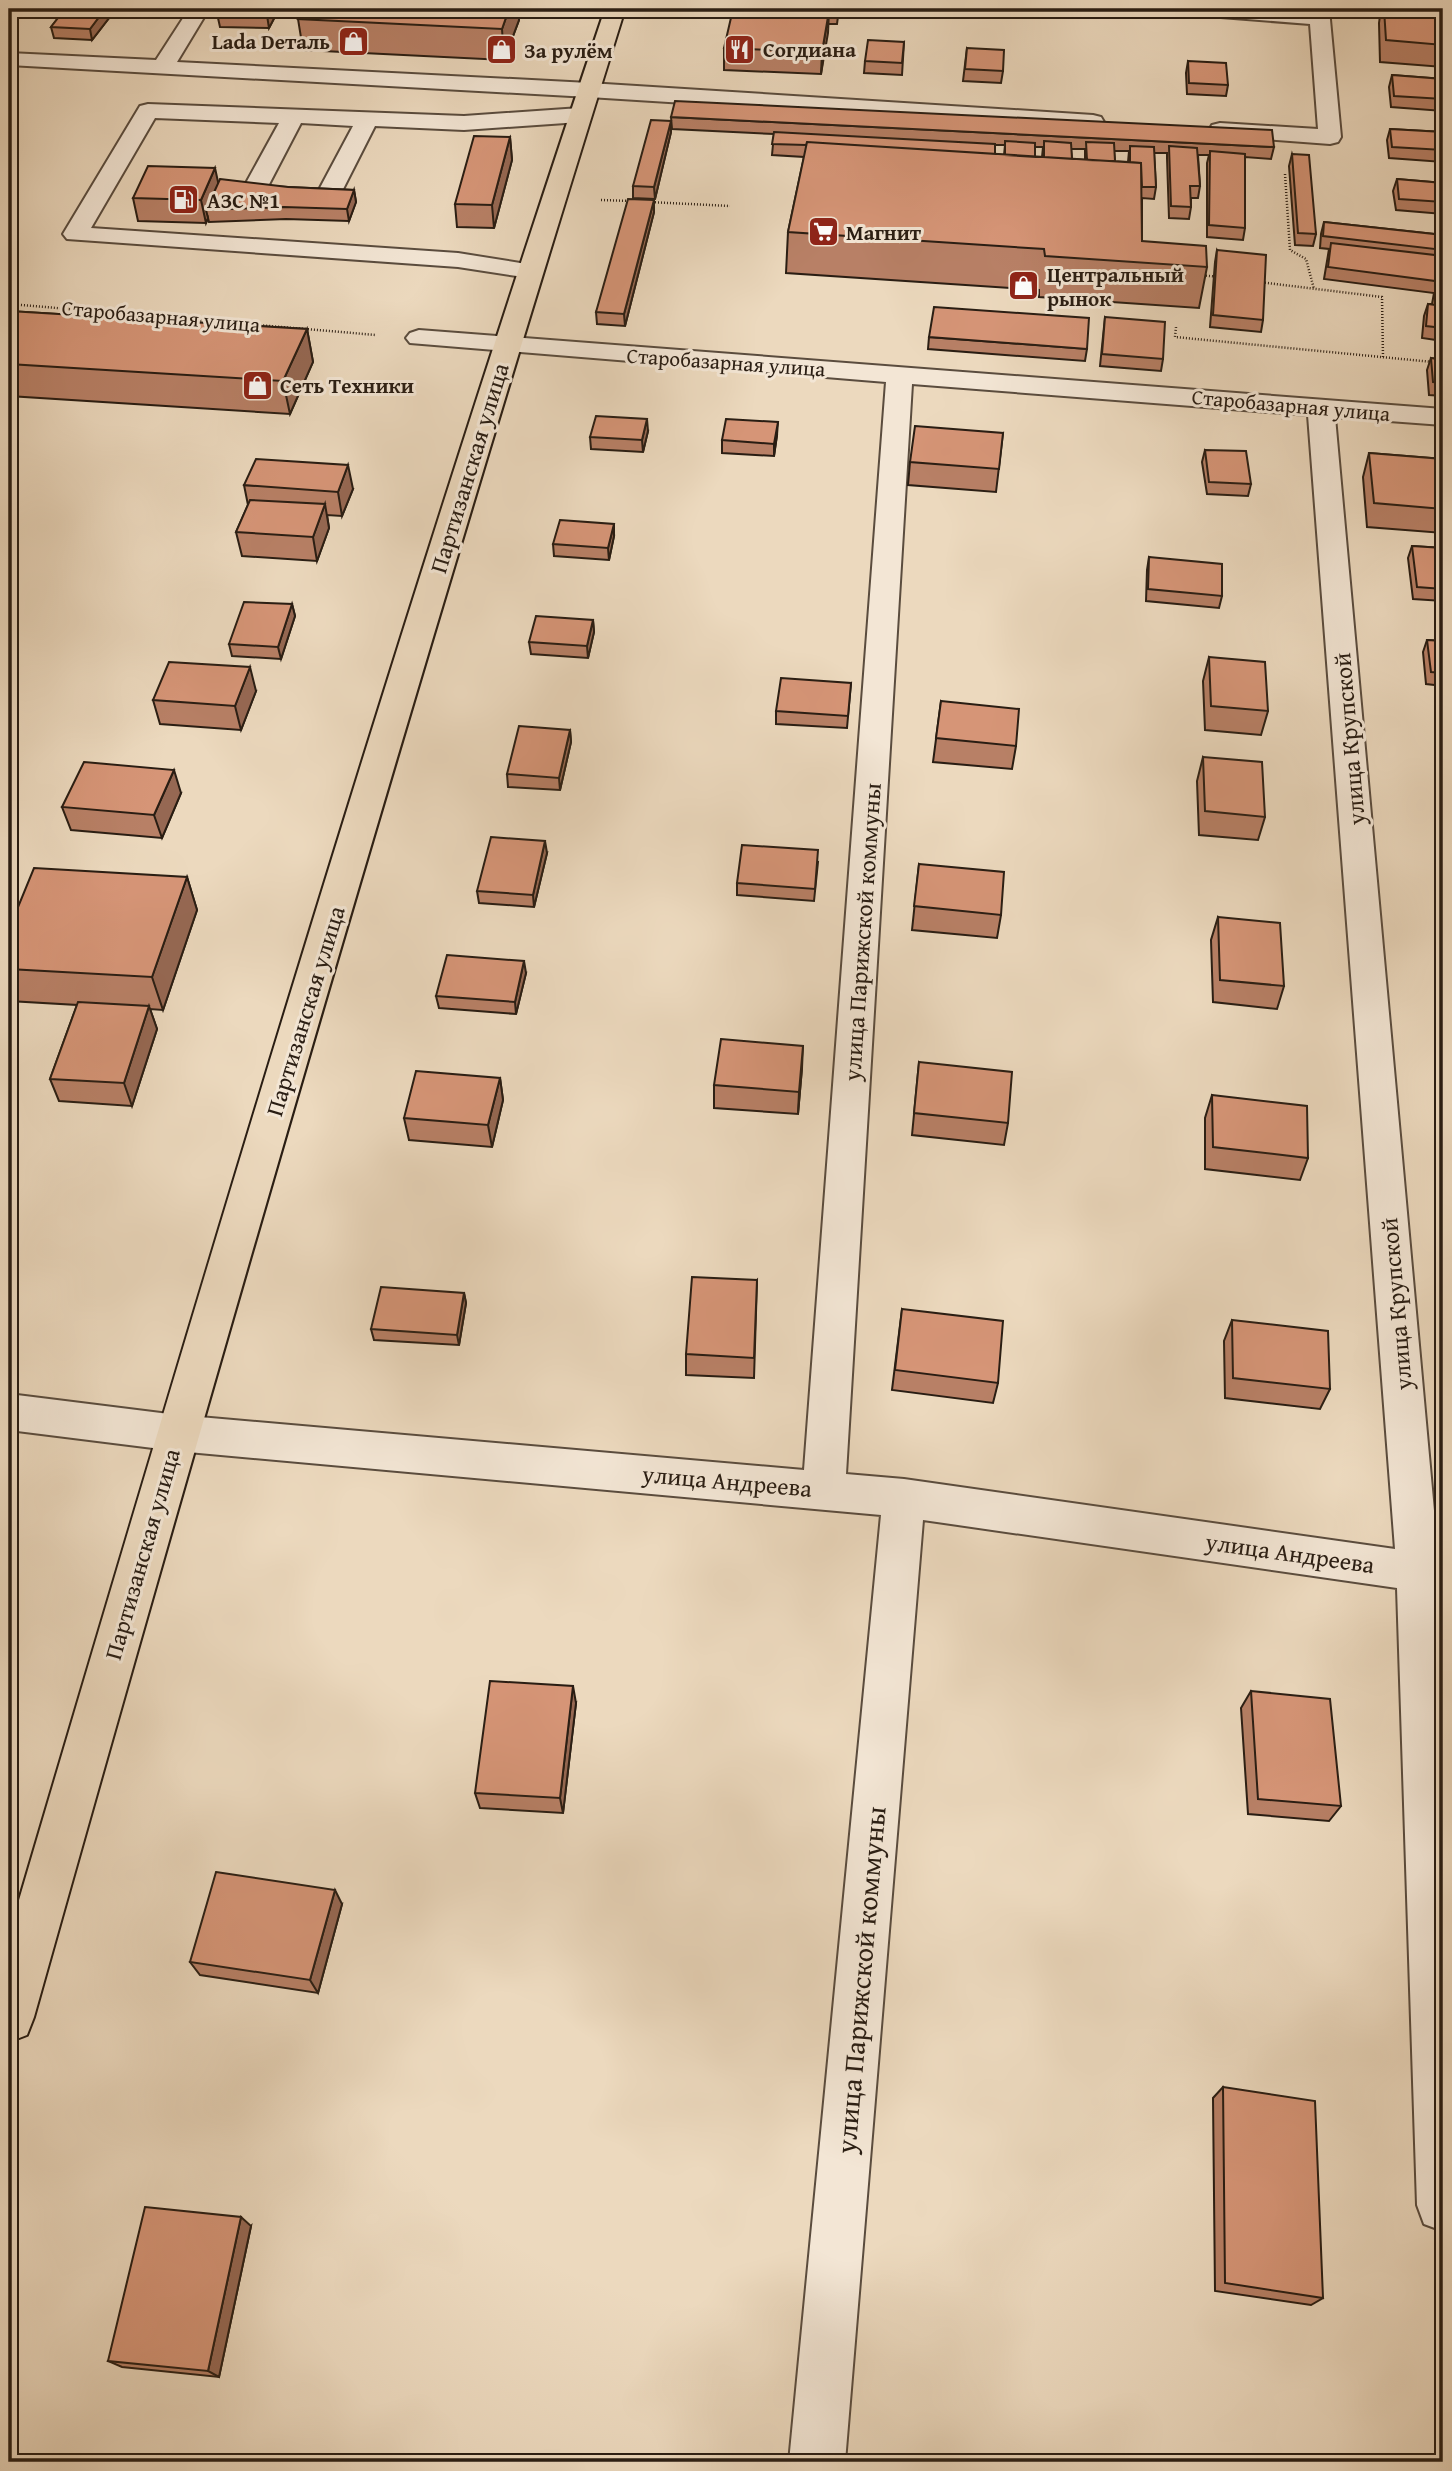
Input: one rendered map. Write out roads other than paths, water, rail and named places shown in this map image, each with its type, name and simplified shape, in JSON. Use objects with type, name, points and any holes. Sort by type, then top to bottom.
[{"type":"main road","name":"Партизанская улица","points":[[9,2017],[177,1433],[506,346],[615,9]]},
{"type":"street","points":[[163,67],[199,9]]},
{"type":"street","points":[[1195,9],[1319,14],[1330,137],[1199,129]]},
{"type":"street","points":[[9,60],[163,67],[584,103],[1116,124]]},
{"type":"street","points":[[530,271],[308,239],[230,244],[75,234],[148,111],[464,123],[584,103]]},
{"type":"street","points":[[252,194],[293,117]]},
{"type":"street","points":[[325,201],[368,119]]},
{"type":"street","points":[[230,244],[242,221]]},
{"type":"street","name":"Старобазарная улица","points":[[418,338],[1443,417]]},
{"type":"street","name":"улица Парижской коммуны","points":[[824,1489],[900,375]]},
{"type":"street","name":"улица Крупской","points":[[1321,406],[1431,1573],[1443,2204]]},
{"type":"street","name":"улица Андреева","points":[[9,1412],[177,1433],[904,1498],[1431,1573]]},
{"type":"street","name":"улица Парижской коммуны","points":[[817,2462],[904,1498]]},
{"type":"place","name":"Lada Dеталь","points":[[353,41]]},
{"type":"place","name":"Согдиана","points":[[740,49]]},
{"type":"place","name":"За рулём","points":[[501,50]]},
{"type":"place","name":"АЗС №1","points":[[184,200]]},
{"type":"place","name":"Магнит","points":[[823,232]]},
{"type":"place","name":"Центральный рынок","points":[[1024,286]]},
{"type":"place","name":"Сеть Техники","points":[[257,385]]}]
